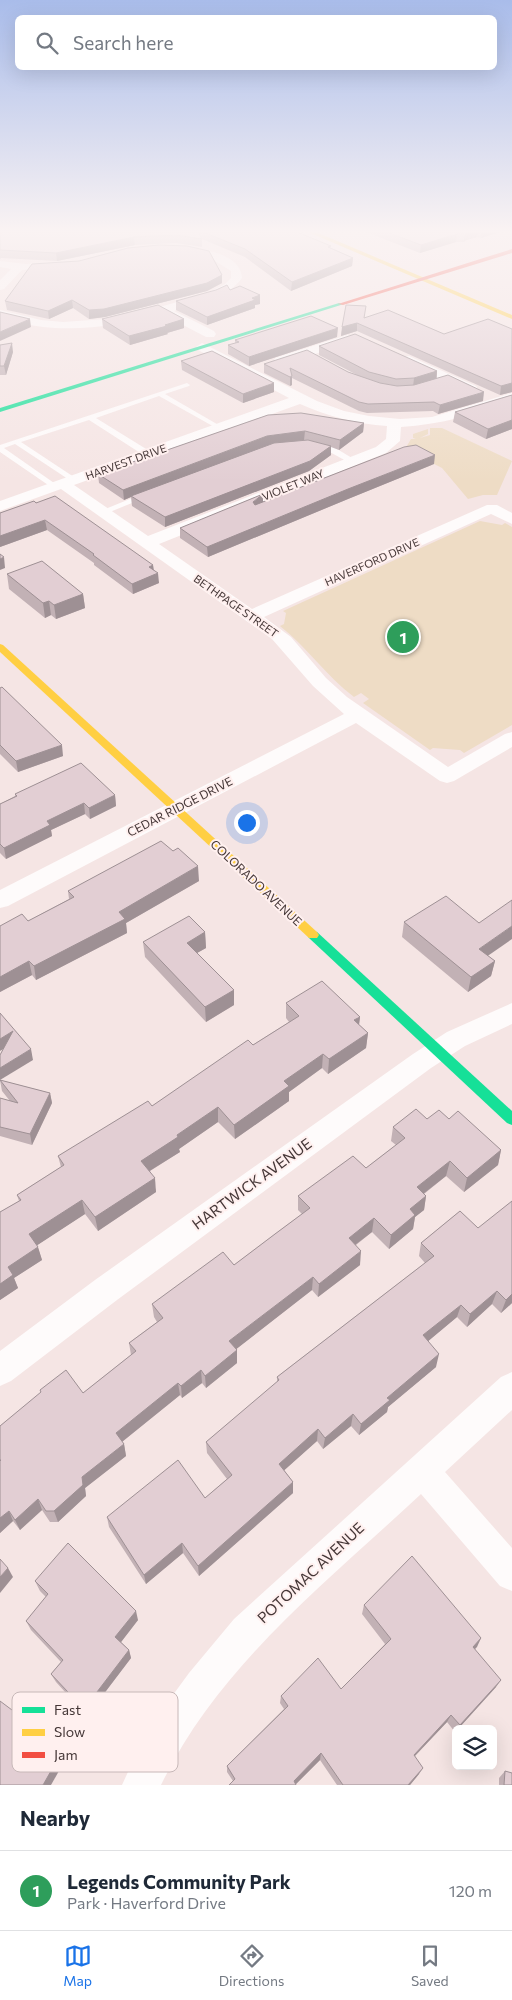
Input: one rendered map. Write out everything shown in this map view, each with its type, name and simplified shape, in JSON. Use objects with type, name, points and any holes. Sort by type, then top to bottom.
[{"type":"street","points":[[5,315],[42,325],[80,326],[113,322],[138,315]]},
{"type":"street","points":[[174,315],[210,334]]},
{"type":"street","points":[[0,398],[272,315]]},
{"type":"street","points":[[0,410],[298,315]]},
{"type":"street","points":[[157,361],[158,357],[164,354],[208,340],[212,337],[210,334]]},
{"type":"street","points":[[248,372],[309,355],[359,338]]},
{"type":"street","points":[[202,347],[300,399],[341,415],[394,424],[449,417],[505,399]]},
{"type":"street","points":[[397,355],[446,380],[505,399]]},
{"type":"street","name":"HARVEST DRIVE","points":[[0,506],[300,399]]},
{"type":"street","name":"HARVEST DRIVE","points":[[252,416],[294,414],[341,415]]},
{"type":"street","name":"VIOLET WAY","points":[[146,543],[389,446],[394,437],[394,424]]},
{"type":"street","name":"BETHPAGE STREET","points":[[64,484],[281,638],[318,682],[359,714],[447,776],[512,738]]},
{"type":"street","name":"HAVERFORD DRIVE","points":[[251,616],[492,508],[512,519]]},
{"type":"street","name":"COLORADO AVENUE","points":[[0,647],[512,1119]]},
{"type":"street","name":"CEDAR RIDGE DRIVE","points":[[0,900],[359,714]]},
{"type":"street","name":"HARTWICK AVENUE","points":[[0,1370],[106,1290],[438,1050],[456,1039],[512,1013]]},
{"type":"street","name":"POTOMAC AVENUE","points":[[178,1721],[215,1668],[247,1632],[512,1388]]},
{"type":"street","points":[[422,1470],[512,1574]]},
{"type":"street","name":"POTOMAC AVENUE","points":[[141,1785],[148,1772]]},
{"type":"lane","points":[[0,448],[187,384]]},
{"type":"lane","points":[[160,394],[220,428]]},
{"type":"lane","points":[[90,417],[148,454]]},
{"type":"lane","points":[[16,442],[64,484]]},
{"type":"lane","points":[[309,444],[329,448],[353,461]]},
{"type":"lane","points":[[0,448],[64,484]]},
{"type":"lane","points":[[102,512],[152,493]]},
{"type":"shaded area","points":[[430,428],[442,428],[512,461],[497,495],[483,495],[468,499],[442,468],[405,449],[411,439],[416,439],[413,438],[413,434],[428,429],[428,434],[420,438],[430,435]]},
{"type":"shaded area","points":[[480,521],[502,525],[505,523],[512,527],[512,725],[464,753],[460,750],[433,748],[430,750],[363,703],[369,699],[361,693],[354,697],[334,680],[280,626],[284,624],[286,613],[283,611]]},
{"type":"building","points":[[0,315],[14,315],[30,319],[0,332]]},
{"type":"building","points":[[117,315],[177,315],[184,319],[165,325],[167,326],[129,336],[102,319]]},
{"type":"building","points":[[344,315],[364,315],[364,318],[372,315],[400,315],[444,334],[488,319],[512,329],[512,383],[501,386],[357,323],[342,327]]},
{"type":"building","points":[[311,316],[338,328],[249,357],[228,345],[239,342],[235,340]]},
{"type":"building","points":[[355,334],[437,371],[414,378],[396,379],[369,372],[319,346]]},
{"type":"building","points":[[12,343],[4,366],[0,366],[0,345]]},
{"type":"building","points":[[307,350],[348,372],[380,383],[397,386],[414,385],[448,375],[484,392],[440,405],[434,402],[368,404],[359,402],[290,368],[292,376],[290,377],[264,364]]},
{"type":"building","points":[[212,351],[274,383],[243,394],[181,361]]},
{"type":"building","points":[[512,395],[512,420],[488,429],[455,412]]},
{"type":"building","points":[[301,413],[364,423],[340,440],[305,431],[267,436],[123,490],[98,474],[268,415]]},
{"type":"building","points":[[308,440],[331,446],[310,461],[165,517],[131,496],[274,443]]},
{"type":"building","points":[[416,445],[435,455],[207,547],[180,528],[263,494],[253,502],[255,505],[404,447]]},
{"type":"building","points":[[55,496],[153,565],[149,567],[158,573],[132,584],[94,554],[45,520],[0,536],[0,513]]},
{"type":"building","points":[[42,561],[83,594],[54,605],[49,601],[43,603],[7,574]]},
{"type":"building","points":[[2,687],[62,745],[16,761],[0,745],[0,688]]},
{"type":"building","points":[[81,763],[115,795],[89,808],[84,803],[47,821],[50,825],[4,848],[0,844],[0,804],[17,796],[15,794]]},
{"type":"building","points":[[161,841],[173,851],[178,848],[198,866],[119,912],[125,919],[34,966],[29,961],[0,977],[0,926],[22,914],[28,921],[74,897],[68,891]]},
{"type":"building","points":[[446,896],[479,923],[512,900],[512,926],[479,949],[495,961],[471,977],[404,922]]},
{"type":"building","points":[[189,916],[205,932],[187,943],[234,990],[205,1007],[143,942]]},
{"type":"building","points":[[322,981],[360,1017],[354,1020],[368,1033],[329,1059],[323,1054],[284,1081],[289,1086],[234,1125],[218,1107],[177,1135],[178,1137],[141,1161],[155,1178],[95,1217],[82,1200],[29,1234],[38,1247],[8,1267],[13,1275],[0,1284],[0,1212],[21,1200],[17,1195],[64,1165],[58,1156],[148,1101],[152,1106],[248,1040],[253,1045],[299,1016],[286,1003]]},
{"type":"building","points":[[0,1013],[31,1049],[0,1068],[0,1055],[13,1031],[0,1039]]},
{"type":"building","points":[[0,1080],[50,1093],[30,1134],[0,1127],[0,1098],[18,1103]]},
{"type":"building","points":[[416,1109],[427,1119],[439,1110],[449,1119],[458,1111],[501,1150],[467,1178],[450,1161],[417,1187],[426,1196],[410,1209],[415,1215],[391,1235],[374,1218],[349,1238],[361,1251],[319,1284],[313,1277],[229,1341],[237,1350],[205,1376],[201,1370],[181,1386],[178,1383],[116,1433],[124,1444],[82,1477],[83,1485],[54,1511],[46,1511],[38,1499],[15,1520],[9,1511],[0,1518],[0,1426],[41,1392],[40,1390],[66,1370],[83,1393],[136,1351],[129,1343],[163,1318],[152,1304],[223,1252],[234,1265],[310,1208],[298,1196],[353,1156],[366,1168],[405,1138],[393,1127]]},
{"type":"building","points":[[512,1201],[512,1294],[506,1300],[497,1291],[470,1314],[461,1305],[423,1335],[439,1354],[387,1398],[390,1400],[361,1424],[353,1414],[325,1438],[318,1429],[279,1464],[293,1482],[198,1566],[182,1543],[144,1575],[107,1517],[178,1460],[205,1498],[232,1475],[206,1442],[279,1380],[277,1377],[434,1256],[421,1243],[460,1211],[478,1228]]},
{"type":"building","points":[[68,1543],[136,1611],[115,1637],[129,1650],[97,1692],[68,1692],[51,1674],[63,1660],[26,1621],[48,1594],[35,1581]]},
{"type":"building","points":[[412,1556],[481,1638],[473,1647],[501,1680],[460,1725],[451,1715],[414,1755],[423,1768],[408,1785],[343,1785],[321,1753],[294,1781],[296,1785],[229,1785],[235,1779],[227,1766],[288,1706],[281,1696],[318,1658],[341,1689],[391,1639],[364,1605]]},
{"type":"building","points":[[0,1559],[8,1568],[0,1577]]},
{"type":"building","points":[[0,1701],[12,1710],[12,1772],[50,1772],[43,1785],[0,1785]]},
{"type":"building","points":[[505,1771],[512,1773],[512,1785],[504,1785]]},
{"type":"traffic: fast","points":[[0,410],[305,315]]},
{"type":"traffic: fast","points":[[313,935],[512,1119]]},
{"type":"traffic: slow","points":[[508,315],[512,317]]},
{"type":"traffic: slow","points":[[0,647],[313,935]]},
{"type":"place","name":"Legends Community Park","points":[[403,637]]}]
